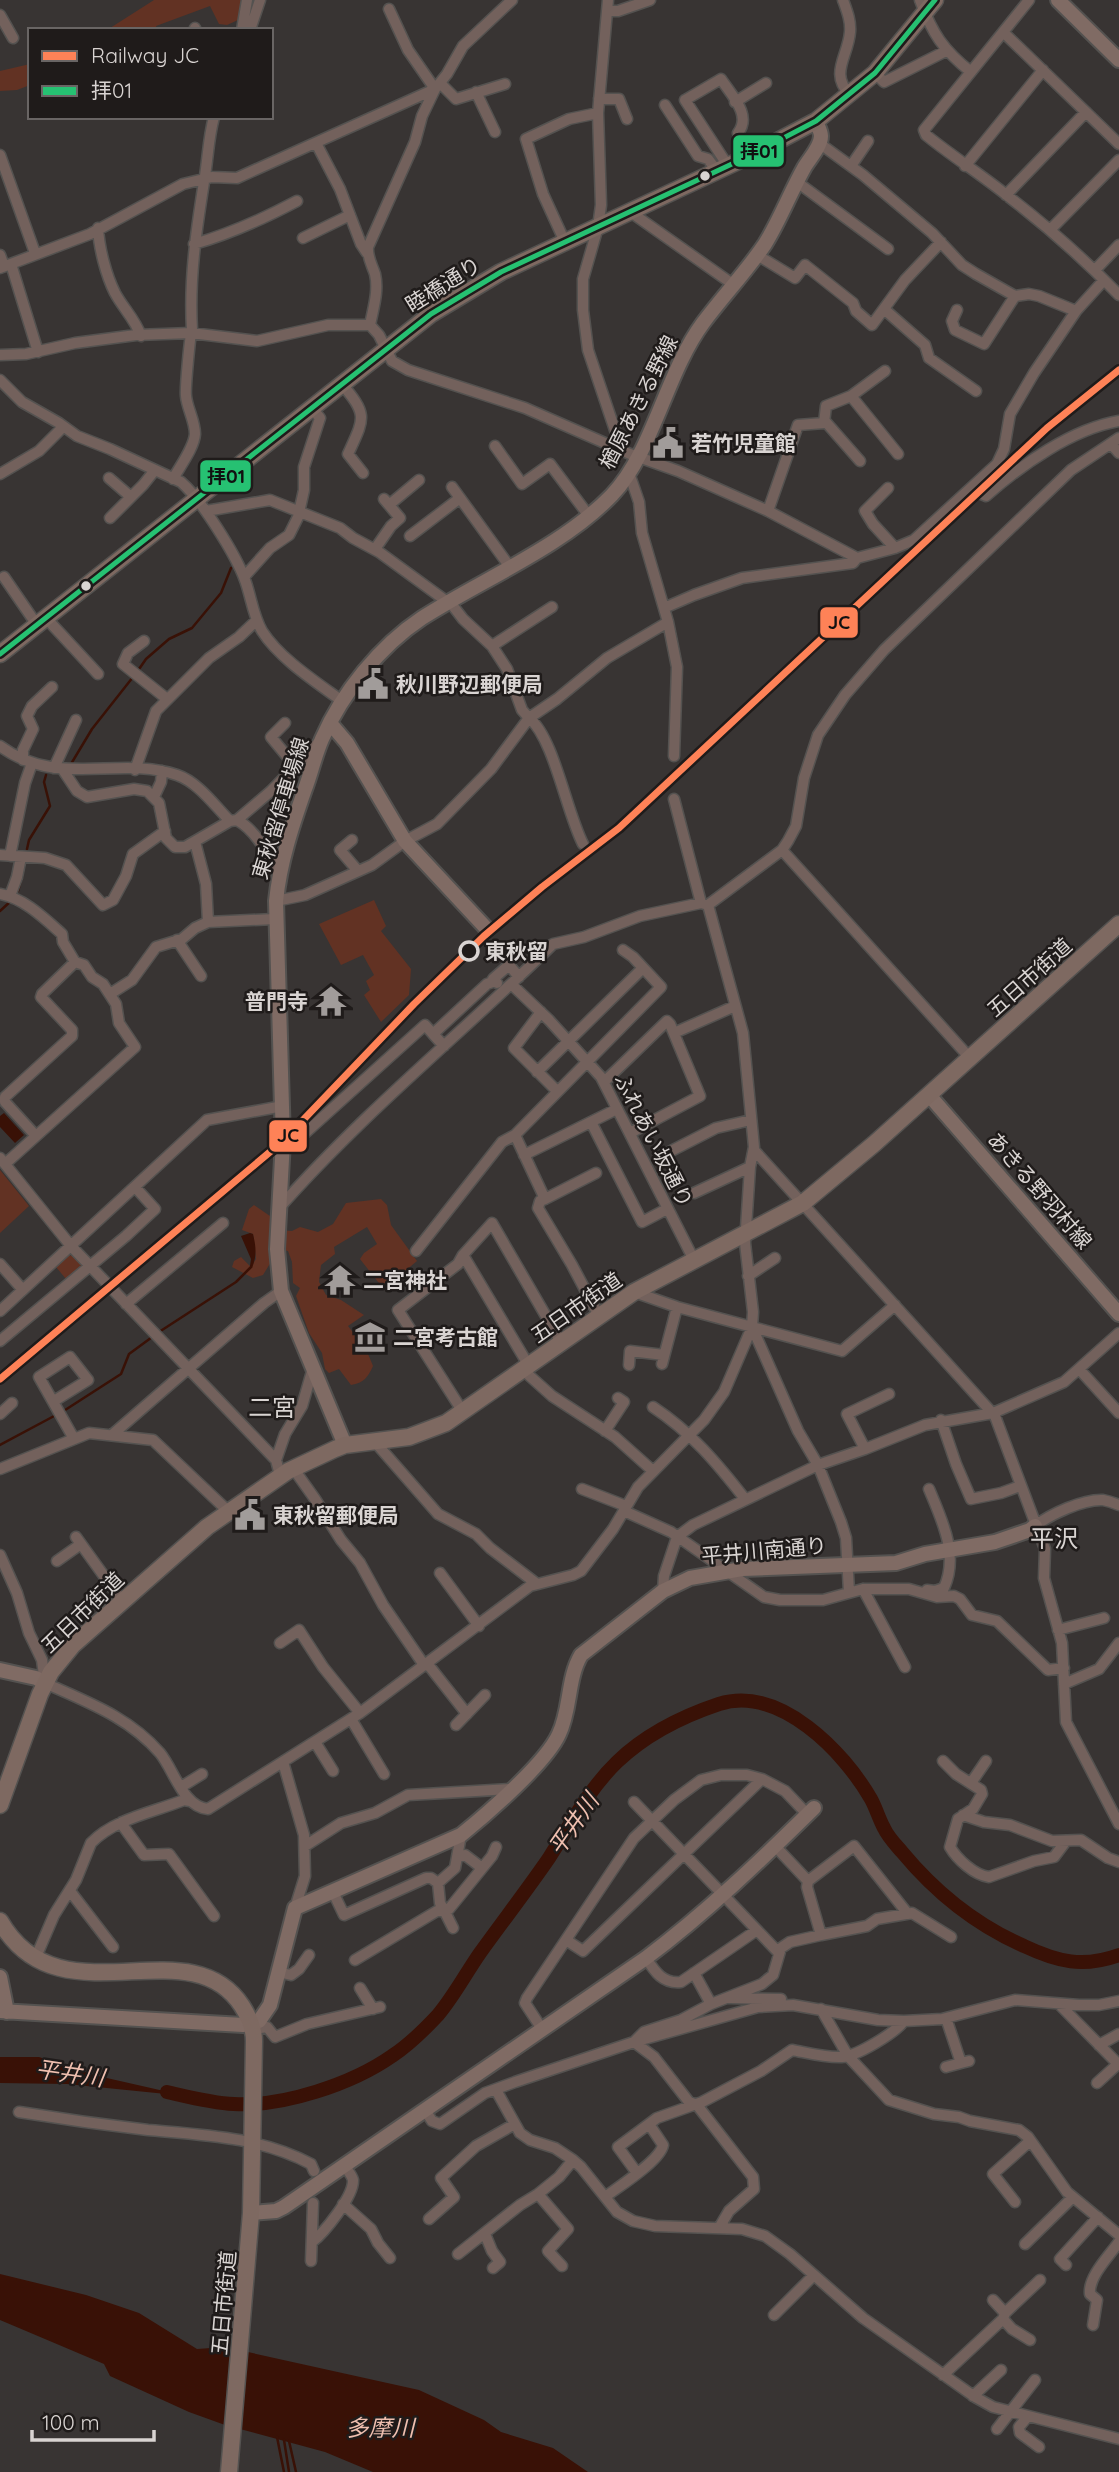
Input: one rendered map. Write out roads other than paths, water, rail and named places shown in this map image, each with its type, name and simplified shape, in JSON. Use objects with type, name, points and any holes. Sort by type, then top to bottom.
[{"type":"main road","points":[[1058,0],[1119,60]]},
{"type":"main road","name":"睦橋通り","points":[[0,654],[202,504],[311,407],[431,314],[475,286],[750,156],[816,121],[874,73],[927,4]]},
{"type":"main road","points":[[816,121],[821,135],[819,143]]},
{"type":"main road","name":"楢原あきる野線","points":[[330,723],[342,701],[394,639],[406,629],[589,516],[615,492],[629,474],[638,456],[678,364],[703,323],[766,242],[819,143]]},
{"type":"main road","name":"東秋留停車場線","points":[[345,1445],[281,1291],[277,1249],[283,1106],[276,901],[279,874],[294,821],[321,740],[330,723],[347,743],[405,841],[485,926]]},
{"type":"main road","name":"五日市街道","points":[[0,1805],[44,1683],[66,1652],[228,1511],[283,1468],[345,1445],[409,1437],[429,1431],[463,1412],[634,1292],[803,1203],[831,1182],[1119,924]]},
{"type":"main road","name":"あきる野羽村線","points":[[929,1095],[1119,1314]]},
{"type":"main road","name":"平井川南通り","points":[[295,1908],[461,1835],[529,1772],[559,1735],[567,1710],[574,1670],[581,1656],[663,1591],[690,1578],[727,1571],[896,1563],[995,1542],[1035,1526]]},
{"type":"main road","points":[[0,1670],[36,1678],[44,1683]]},
{"type":"main road","points":[[251,2213],[279,2210],[646,1958],[724,1894],[811,1811]]},
{"type":"main road","points":[[0,1977],[4,2012],[252,2026],[268,2010],[295,1908]]},
{"type":"main road","points":[[0,1921],[16,1942],[36,1957],[55,1966],[81,1973],[173,1970],[206,1977],[233,1995],[252,2026]]},
{"type":"main road","name":"五日市街道","points":[[229,2472],[251,2213],[254,2064],[252,2026]]},
{"type":"street","points":[[242,28],[247,0]]},
{"type":"street","points":[[251,28],[260,0]]},
{"type":"street","points":[[512,0],[463,46],[437,86],[368,247],[376,277],[376,297],[370,325],[392,361],[408,370],[525,408],[622,451],[678,471],[768,511],[857,558]]},
{"type":"street","points":[[608,0],[598,113],[601,205],[598,227],[583,279],[584,333],[622,451]]},
{"type":"street","points":[[607,11],[618,11],[650,0]]},
{"type":"street","points":[[843,0],[850,21],[850,35],[840,69],[843,88],[850,95]]},
{"type":"street","points":[[1029,0],[924,130],[926,135],[965,166],[1050,230],[1119,295]]},
{"type":"street","points":[[927,4],[936,37],[946,51],[971,72]]},
{"type":"street","points":[[389,9],[408,50],[437,86],[456,99],[505,84]]},
{"type":"street","points":[[0,15],[13,38]]},
{"type":"street","points":[[1003,32],[1119,144]]},
{"type":"street","points":[[874,73],[884,82],[946,51]]},
{"type":"street","points":[[965,166],[1043,71]]},
{"type":"street","points":[[722,169],[685,100],[721,79],[744,115],[744,125],[738,133],[750,156]]},
{"type":"street","points":[[735,102],[765,82]]},
{"type":"street","points":[[5,266],[90,234],[183,184],[205,178],[237,177],[437,86]]},
{"type":"street","points":[[476,92],[495,132]]},
{"type":"street","points":[[599,99],[619,99],[627,119]]},
{"type":"street","points":[[665,105],[698,156],[708,159],[722,169]]},
{"type":"street","points":[[1006,195],[1086,112]]},
{"type":"street","points":[[565,242],[543,194],[526,139],[569,118],[598,113]]},
{"type":"street","points":[[173,479],[195,433],[186,396],[191,333],[190,294],[194,244],[210,132],[214,119]]},
{"type":"street","points":[[851,166],[868,141]]},
{"type":"street","points":[[316,143],[361,244],[368,253]]},
{"type":"street","points":[[819,143],[851,166],[941,242],[962,265],[1015,296],[1029,294],[1076,311]]},
{"type":"street","points":[[0,155],[35,253]]},
{"type":"street","points":[[1050,230],[1119,160]]},
{"type":"street","points":[[797,182],[888,249]]},
{"type":"street","points":[[194,244],[256,222],[297,201]]},
{"type":"street","points":[[629,211],[734,285]]},
{"type":"street","points":[[303,238],[350,215]]},
{"type":"street","points":[[98,228],[116,293],[141,336]]},
{"type":"street","points":[[757,255],[794,278],[805,265],[853,303],[856,311],[872,325],[905,280],[941,242]]},
{"type":"street","points":[[1094,270],[1119,245]]},
{"type":"street","points":[[0,255],[38,352]]},
{"type":"street","points":[[664,608],[743,578],[853,563],[857,558],[914,540],[997,464],[1004,449],[1010,414],[1076,311],[1104,280]]},
{"type":"street","points":[[957,310],[952,321],[955,330],[984,344],[1015,296]]},
{"type":"street","points":[[884,309],[925,345],[929,358],[976,391]]},
{"type":"street","points":[[0,355],[38,352],[75,343],[141,336],[191,333],[257,341],[328,325],[370,325]]},
{"type":"street","points":[[768,511],[798,425],[824,423],[826,406],[851,396],[885,371]]},
{"type":"street","points":[[0,380],[22,402],[77,436],[181,482],[202,504],[244,577],[263,633],[292,662],[342,701]]},
{"type":"street","points":[[341,383],[359,404],[362,414],[359,430],[348,454],[363,473]]},
{"type":"street","points":[[851,396],[898,454]]},
{"type":"street","points":[[244,577],[270,548],[289,535],[300,512],[304,467],[320,418],[311,407]]},
{"type":"street","points":[[824,420],[860,461]]},
{"type":"street","points":[[970,489],[986,496],[1013,472],[1063,442],[1105,423],[1119,421]]},
{"type":"street","points":[[0,474],[39,451],[63,427]]},
{"type":"street","points":[[280,1207],[316,1168],[553,944],[584,937],[649,914],[705,904],[782,850],[796,826],[804,778],[818,735],[845,695],[884,650],[1071,470],[1115,441],[1119,453]]},
{"type":"street","points":[[495,446],[522,484],[550,464],[589,516]]},
{"type":"street","points":[[110,518],[155,470]]},
{"type":"street","points":[[629,474],[639,502],[642,533],[668,622],[677,667],[674,756]]},
{"type":"street","points":[[109,478],[131,497]]},
{"type":"street","points":[[375,549],[400,518],[386,502],[419,481]]},
{"type":"street","points":[[452,487],[510,567]]},
{"type":"street","points":[[888,488],[865,510],[873,524],[895,548]]},
{"type":"street","points":[[410,536],[460,498]]},
{"type":"street","points":[[202,504],[270,500],[340,528],[375,549],[449,603],[463,620],[492,646],[507,670],[522,710],[542,734],[549,748],[574,827],[583,844]]},
{"type":"street","points":[[4,577],[41,621],[97,674]]},
{"type":"street","points":[[492,646],[552,607]]},
{"type":"street","points":[[135,770],[156,711],[209,658],[237,639],[257,620]]},
{"type":"street","points":[[276,901],[305,895],[358,871],[437,824],[491,769],[529,718],[607,658],[668,622]]},
{"type":"street","points":[[144,641],[128,653],[123,664],[167,699]]},
{"type":"street","points":[[52,687],[32,706],[27,716],[33,729],[23,750],[28,761],[10,856],[17,877],[5,895],[43,917],[62,934],[63,942],[75,962],[84,965],[92,977],[103,984],[116,1004],[119,1023],[135,1047],[36,1136],[3,1161],[71,1246],[283,1468],[316,1499],[341,1540],[360,1563],[383,1605],[425,1665],[430,1667],[467,1714]]},
{"type":"street","points":[[58,766],[76,720]]},
{"type":"street","points":[[285,723],[271,737],[295,766]]},
{"type":"street","points":[[58,766],[78,791],[87,797],[134,789],[147,791],[159,803],[166,838],[175,847],[185,847],[233,820],[271,791],[321,740]]},
{"type":"street","points":[[0,746],[28,761],[58,766],[162,771],[180,776],[233,820],[250,830],[279,874]]},
{"type":"street","points":[[155,797],[162,771]]},
{"type":"street","points":[[0,1555],[42,1660],[44,1683],[87,1700],[138,1731],[166,1761],[190,1801],[201,1809],[208,1810],[360,1713],[530,1586],[580,1571],[613,1530],[638,1487],[704,1420],[724,1392],[752,1327],[747,1234],[750,1167],[754,1150],[745,1049],[735,1006],[674,799]]},
{"type":"street","points":[[10,856],[46,858],[66,866],[103,905],[113,900],[126,876],[133,854],[165,831]]},
{"type":"street","points":[[352,840],[341,850],[358,871]]},
{"type":"street","points":[[195,842],[206,884],[208,922]]},
{"type":"street","points":[[782,850],[970,1058]]},
{"type":"street","points":[[110,995],[132,979],[156,947],[182,939],[208,922],[275,919]]},
{"type":"street","points":[[177,940],[201,976]]},
{"type":"street","points":[[416,1251],[502,1142],[515,1135],[661,987],[623,950]]},
{"type":"street","points":[[36,1136],[5,1102],[5,1097],[72,1036],[72,1030],[41,997],[75,962]]},
{"type":"street","points":[[433,1034],[487,984],[495,981],[493,979],[509,965],[512,984]]},
{"type":"street","points":[[537,1072],[643,968]]},
{"type":"street","name":"ふれあい坂通り","points":[[495,981],[512,984],[604,1082],[694,1261]]},
{"type":"street","points":[[674,1033],[735,1006]]},
{"type":"street","points":[[541,1013],[514,1048],[557,1091]]},
{"type":"street","points":[[604,1082],[667,1021],[700,1096],[630,1133]]},
{"type":"street","points":[[283,1153],[425,1025],[444,1046]]},
{"type":"street","points":[[0,1311],[207,1119],[283,1106]]},
{"type":"street","points":[[524,1155],[617,1109]]},
{"type":"street","points":[[671,1151],[716,1128],[751,1120]]},
{"type":"street","points":[[590,1122],[642,1222],[667,1209]]},
{"type":"street","points":[[515,1135],[545,1199]]},
{"type":"street","points":[[754,1150],[993,1413],[1045,1549],[1044,1578],[1058,1630],[1064,1668],[1066,1722],[1119,1824]]},
{"type":"street","points":[[694,1193],[750,1167]]},
{"type":"street","points":[[596,1173],[540,1201],[538,1208],[598,1316]]},
{"type":"street","points":[[0,1341],[155,1209],[135,1187]]},
{"type":"street","points":[[126,1304],[223,1223]]},
{"type":"street","points":[[463,1412],[398,1310],[448,1273],[492,1223],[561,1342]]},
{"type":"street","points":[[463,1255],[526,1368],[559,1401],[606,1431],[653,1471]]},
{"type":"street","points":[[748,1276],[775,1258]]},
{"type":"street","points":[[1,1267],[23,1290]]},
{"type":"street","points":[[113,1434],[281,1291]]},
{"type":"street","points":[[634,1292],[677,1307],[842,1351],[895,1304]]},
{"type":"street","points":[[629,1365],[630,1351],[663,1359],[677,1307]]},
{"type":"street","points":[[752,1327],[798,1431],[818,1465],[845,1533],[849,1592]]},
{"type":"street","points":[[663,1591],[664,1576],[677,1537],[693,1525],[818,1465],[916,1427],[941,1420],[993,1413],[1064,1382],[1119,1332]]},
{"type":"street","points":[[54,1401],[88,1380],[70,1357],[39,1377],[73,1437]]},
{"type":"street","points":[[283,1468],[285,1434],[302,1406],[313,1368]]},
{"type":"street","points":[[1079,1369],[1119,1413]]},
{"type":"street","points":[[865,1449],[846,1414],[889,1394]]},
{"type":"street","points":[[606,1431],[624,1402],[618,1398]]},
{"type":"street","points":[[0,1414],[12,1403]]},
{"type":"street","points":[[653,1407],[710,1454],[745,1499]]},
{"type":"street","points":[[941,1420],[971,1499],[1020,1486]]},
{"type":"street","points":[[0,1469],[73,1437],[89,1433],[153,1440],[228,1511]]},
{"type":"street","points":[[374,1442],[438,1514],[476,1534],[537,1584]]},
{"type":"street","points":[[582,1489],[625,1508],[677,1537],[764,1597],[780,1600],[823,1600],[863,1589],[935,1591],[944,1588],[951,1564],[949,1550],[945,1530],[929,1489]]},
{"type":"street","name":"平井川南通り","points":[[1035,1526],[1047,1517],[1091,1502],[1101,1500],[1119,1505]]},
{"type":"street","points":[[57,1561],[78,1541],[122,1601]]},
{"type":"street","points":[[440,1573],[479,1626]]},
{"type":"street","points":[[863,1589],[905,1667]]},
{"type":"street","points":[[909,1589],[937,1597],[954,1596],[960,1599],[972,1615],[997,1621],[1048,1670],[1064,1668]]},
{"type":"street","points":[[1058,1630],[1104,1618]]},
{"type":"street","points":[[280,1643],[299,1630],[323,1667],[360,1713]]},
{"type":"street","points":[[1064,1684],[1100,1669],[1119,1643]]},
{"type":"street","points":[[456,1725],[485,1695]]},
{"type":"street","points":[[351,1719],[384,1774]]},
{"type":"street","points":[[315,1742],[333,1771]]},
{"type":"street","points":[[943,1761],[956,1774],[981,1790],[982,1794],[973,1809],[958,1819],[950,1847],[965,1864],[982,1876],[989,1877],[1054,1857],[1066,1841]]},
{"type":"street","points":[[971,1783],[986,1761]]},
{"type":"street","points":[[283,1762],[298,1809],[304,1846],[305,1876],[295,1908]]},
{"type":"street","points":[[181,1787],[202,1774]]},
{"type":"street","points":[[542,2029],[526,2003],[566,1940],[634,1838],[701,1780],[722,1775],[762,1779],[785,1791],[811,1811]]},
{"type":"street","points":[[566,1940],[583,1951],[762,1779]]},
{"type":"street","points":[[304,1846],[341,1824],[375,1813],[408,1795],[512,1789]]},
{"type":"street","points":[[36,1957],[54,1914],[70,1891],[91,1843],[102,1833],[122,1822],[184,1800],[190,1801]]},
{"type":"street","points":[[634,1802],[779,1953]]},
{"type":"street","points":[[963,1815],[984,1822],[1010,1825],[1052,1841],[1081,1840],[1119,1862]]},
{"type":"street","points":[[122,1822],[144,1855],[169,1854],[214,1916]]},
{"type":"street","points":[[438,1883],[455,1868],[461,1835]]},
{"type":"street","points":[[775,1846],[808,1881]]},
{"type":"street","points":[[821,1935],[807,1887],[808,1881],[854,1846],[908,1914]]},
{"type":"street","points":[[355,1960],[437,1911],[449,1909],[496,1847]]},
{"type":"street","points":[[458,1857],[465,1855],[482,1868]]},
{"type":"street","points":[[333,1892],[344,1915],[431,1878],[438,1883],[440,1903],[453,1928]]},
{"type":"street","points":[[70,1891],[113,1947]]},
{"type":"street","points":[[634,2042],[645,2032],[681,2020],[711,2004],[771,1979],[781,1948],[790,1942],[867,1926],[877,1919],[912,1913],[951,1937]]},
{"type":"street","points":[[646,1958],[658,1976],[670,1982],[681,1982],[757,1930]]},
{"type":"street","points":[[278,1972],[291,1975],[310,1955]]},
{"type":"street","points":[[694,1973],[711,2004]]},
{"type":"street","points":[[252,2026],[267,2027],[275,2037],[307,2024],[376,2008],[360,1988]]},
{"type":"street","points":[[726,1998],[781,1999],[793,2005]]},
{"type":"street","points":[[425,2110],[432,2121],[440,2124],[485,2093],[634,2042],[758,2007],[793,2005],[878,2020],[904,2021],[946,2018],[1005,2001],[1099,2005],[1119,2001]]},
{"type":"street","points":[[1059,2004],[1119,2065],[1097,2082]]},
{"type":"street","points":[[821,2009],[848,2056],[889,2100],[934,2114],[959,2116],[992,2126],[1019,2130],[1030,2141],[1057,2181],[1119,2235]]},
{"type":"street","points":[[946,2018],[965,2062],[946,2067]]},
{"type":"street","points":[[637,2173],[618,2147],[657,2118],[697,2105],[761,2071],[792,2050],[835,2057],[848,2056],[897,2030],[904,2021]]},
{"type":"street","points":[[1099,2045],[1119,2034]]},
{"type":"street","points":[[634,2042],[654,2057],[689,2102],[697,2105],[753,2177],[754,2189],[729,2211],[719,2228]]},
{"type":"street","points":[[496,2090],[513,2125],[520,2133],[530,2140],[555,2148],[573,2160],[617,2212],[633,2221],[655,2226],[742,2229],[765,2236],[790,2254],[855,2312],[973,2396],[993,2407],[1119,2439]]},
{"type":"street","points":[[19,2112],[81,2122],[252,2140],[280,2149],[312,2167]]},
{"type":"street","points":[[605,2197],[662,2151],[663,2145],[649,2124]]},
{"type":"street","points":[[429,2219],[454,2197],[441,2178],[476,2146],[513,2125]]},
{"type":"street","points":[[1015,2203],[993,2174],[1030,2141]]},
{"type":"street","points":[[458,2254],[559,2177],[573,2160]]},
{"type":"street","points":[[312,2242],[343,2204],[353,2182],[344,2165]]},
{"type":"street","points":[[538,2194],[568,2229],[548,2251],[562,2266]]},
{"type":"street","points":[[1025,2244],[1073,2197]]},
{"type":"street","points":[[311,2260],[313,2203]]},
{"type":"street","points":[[343,2204],[372,2229],[378,2243],[390,2258]]},
{"type":"street","points":[[1060,2259],[1098,2217]]},
{"type":"street","points":[[485,2234],[500,2262],[493,2268]]},
{"type":"street","points":[[1093,2325],[1097,2300],[1090,2294],[1089,2289],[1119,2242]]},
{"type":"street","points":[[774,2315],[813,2276]]},
{"type":"street","points":[[943,2375],[1040,2280]]},
{"type":"street","points":[[993,2300],[1012,2329],[1030,2340]]},
{"type":"street","points":[[973,2396],[1001,2370]]},
{"type":"street","points":[[997,2429],[1035,2380]]},
{"type":"street","points":[[1028,2416],[1019,2427],[1020,2433],[1039,2447]]},
{"type":"water","points":[[4,1113],[24,1135],[15,1143],[0,1127],[0,1116]]},
{"type":"water","points":[[253,1234],[255,1247],[252,1268],[241,1236]]},
{"type":"water","points":[[0,2057],[39,2057],[98,2076],[186,2096],[67,2084],[0,2083]]},
{"type":"water","name":"多摩川","points":[[0,2274],[86,2295],[139,2313],[197,2349],[225,2347],[419,2390],[484,2420],[501,2432],[553,2448],[588,2472],[373,2472],[325,2452],[225,2425],[189,2412],[110,2376],[104,2364],[0,2320]]},
{"type":"waterway","points":[[137,672],[146,659],[169,639],[192,628],[221,593],[231,568]]},
{"type":"waterway","points":[[58,763],[71,764],[92,729],[133,677]]},
{"type":"waterway","points":[[27,849],[29,840],[50,806],[44,782],[46,775]]},
{"type":"waterway","points":[[18,891],[22,877]]},
{"type":"waterway","points":[[0,911],[12,900]]},
{"type":"waterway","points":[[62,1412],[121,1374],[129,1354],[236,1282],[251,1267]]},
{"type":"waterway","points":[[0,1445],[56,1415]]},
{"type":"waterway","name":"平井川","points":[[167,2092],[225,2103],[274,2102],[316,2092],[357,2076],[398,2052],[422,2032],[444,2008],[549,1858],[572,1820],[617,1762],[652,1735],[692,1714],[719,1704],[742,1701],[765,1704],[787,1713],[827,1743],[871,1799],[888,1835],[929,1881],[973,1918],[1006,1938],[1036,1952],[1060,1959],[1082,1962],[1119,1955]]},
{"type":"waterway","points":[[277,2437],[284,2472]]},
{"type":"waterway","points":[[284,2440],[289,2472]]},
{"type":"waterway","points":[[289,2441],[296,2472]]},
{"type":"rail line","name":"JC","points":[[0,1379],[283,1141],[414,1004],[484,936],[619,828],[1047,428],[1119,370]]},
{"type":"place","name":"若竹児童館","points":[[668,443]]},
{"type":"place","name":"秋川野辺郵便局","points":[[373,684]]},
{"type":"place","name":"東秋留","points":[[469,951]]},
{"type":"place","name":"普門寺","points":[[331,1001]]},
{"type":"place","name":"二宮神社","points":[[340,1280]]},
{"type":"place","name":"二宮考古館","points":[[370,1337]]},
{"type":"place","name":"東秋留郵便局","points":[[250,1515]]},
{"type":"district","name":"二宮","points":[[272,1407]]},
{"type":"district","name":"平沢","points":[[1054,1538]]}]
